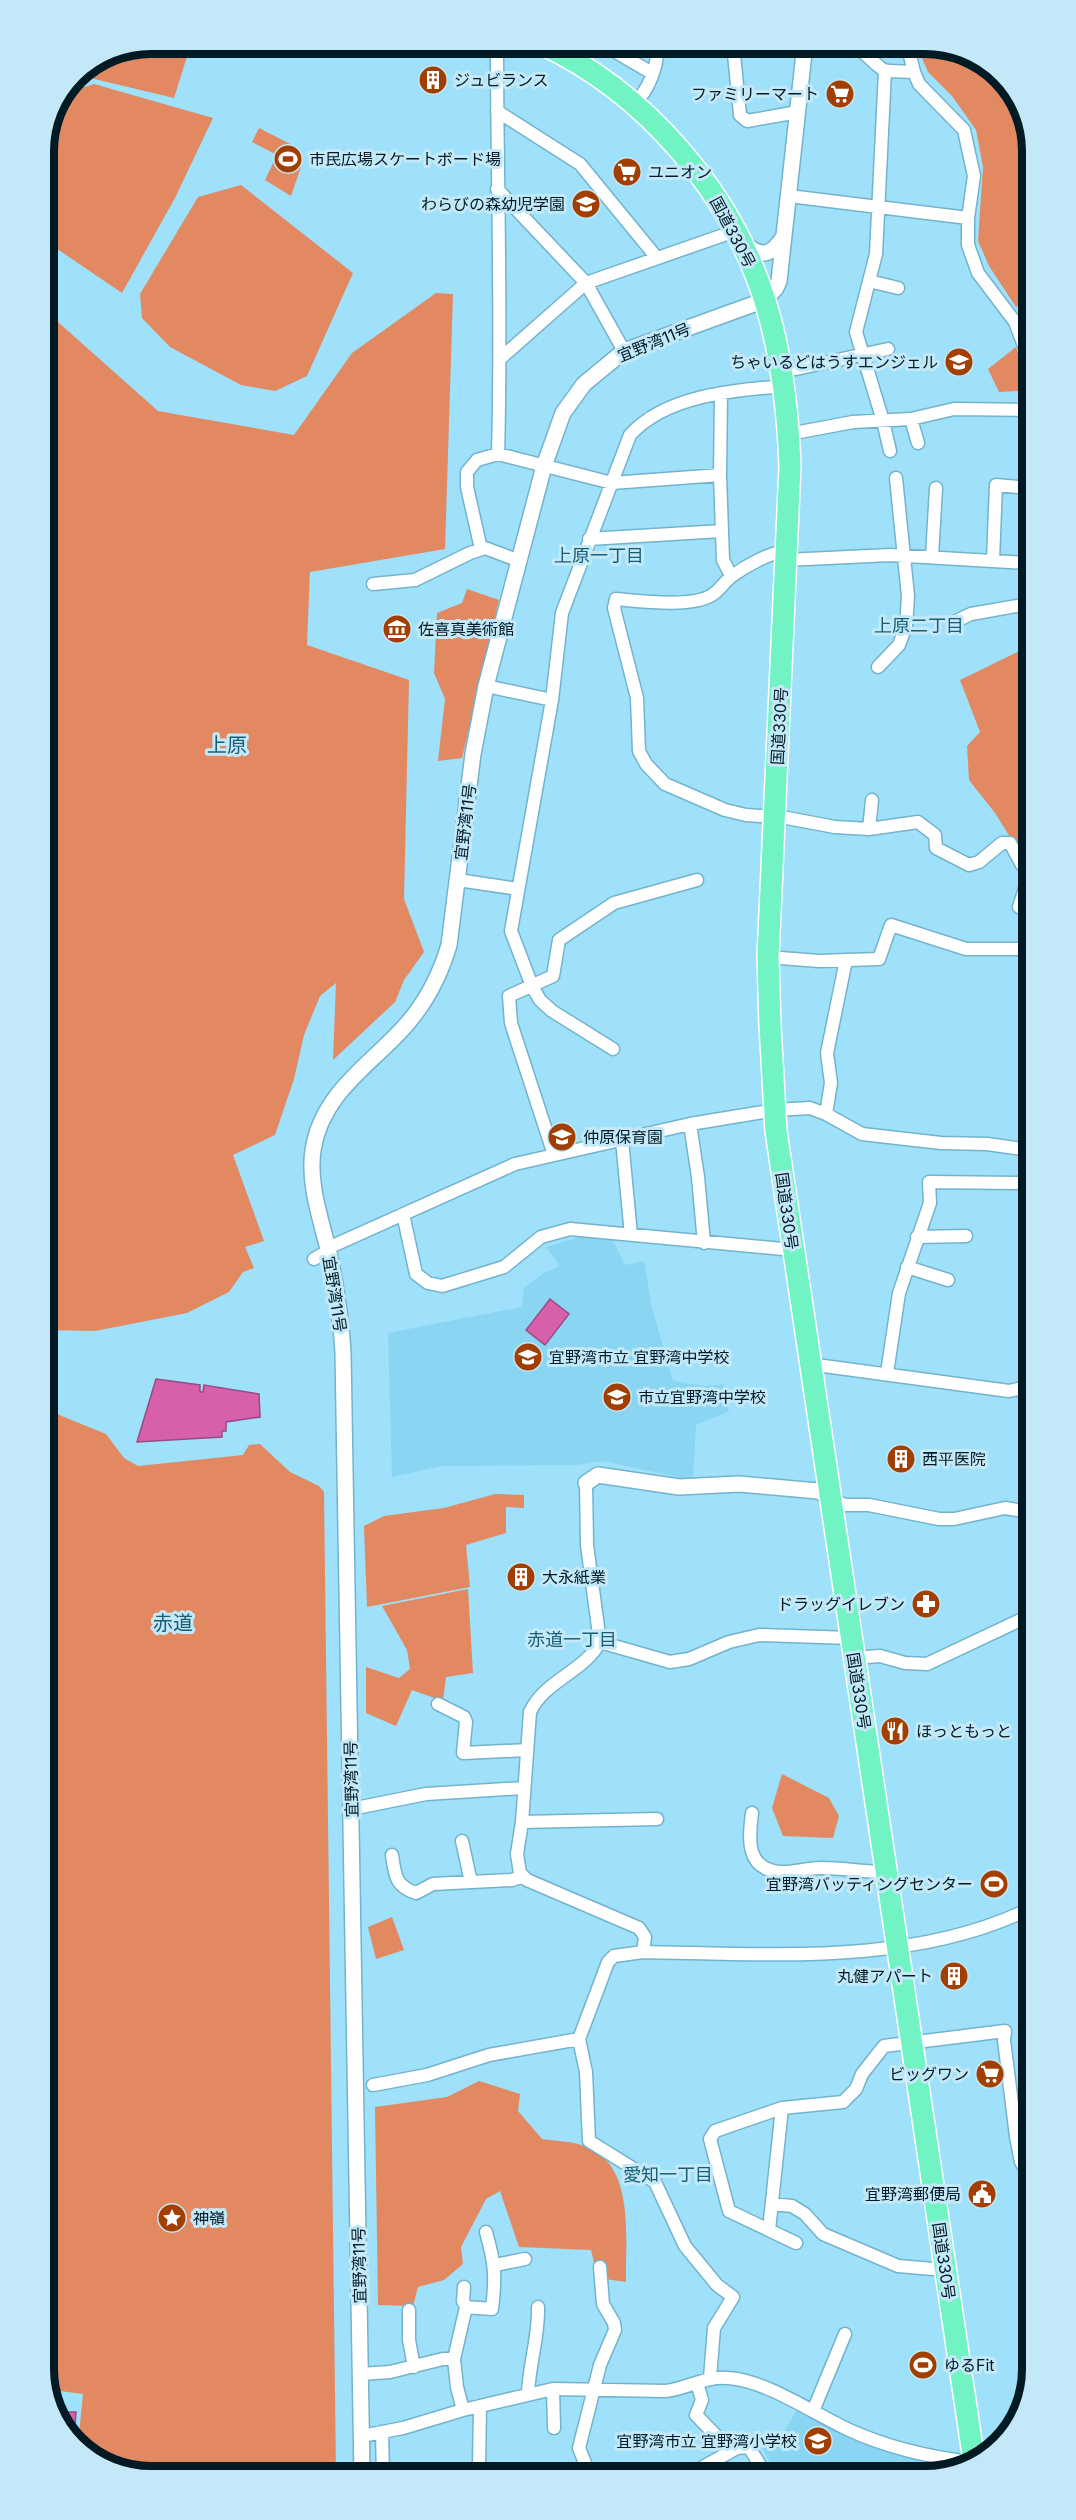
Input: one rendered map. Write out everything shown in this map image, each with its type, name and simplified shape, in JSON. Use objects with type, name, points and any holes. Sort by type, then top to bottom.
[{"type":"highway","name":"国道330号","points":[[560,54],[598,75],[634,104],[690,162],[736,235],[765,300],[791,378],[790,466],[768,957],[775,1110],[809,1364],[971,2454]]},
{"type":"street","points":[[497,54],[501,358],[498,454]]},
{"type":"street","points":[[619,54],[652,73]]},
{"type":"street","points":[[634,104],[642,96],[657,54]]},
{"type":"street","points":[[734,54],[740,115],[747,120],[798,112]]},
{"type":"street","points":[[765,300],[779,281],[804,54]]},
{"type":"street","points":[[868,54],[878,68],[885,71],[892,69],[914,72]]},
{"type":"street","points":[[910,54],[919,84],[964,130],[974,176],[968,218],[968,245],[978,273],[1015,322],[1022,340]]},
{"type":"street","points":[[885,71],[876,254],[856,332],[890,451]]},
{"type":"street","points":[[497,111],[580,164],[657,258]]},
{"type":"street","points":[[497,189],[586,283],[624,351]]},
{"type":"street","points":[[789,196],[968,218]]},
{"type":"street","points":[[501,358],[586,283],[657,258],[736,235],[756,252],[765,254],[777,247],[784,236]]},
{"type":"street","points":[[869,281],[898,288]]},
{"type":"street","name":"宜野湾11号","points":[[362,2466],[343,1352],[340,1313],[318,1212],[313,1152],[322,1117],[340,1090],[400,1032],[429,995],[439,977],[449,945],[473,754],[486,686],[517,560],[557,425],[571,400],[590,377],[624,351],[765,300]]},
{"type":"street","points":[[613,1049],[552,1011],[540,1000],[531,986],[511,931],[552,700],[562,613],[589,539],[630,435],[641,423],[661,411],[721,393],[791,378],[863,354],[888,349]]},
{"type":"street","points":[[721,393],[720,475],[723,560],[731,576]]},
{"type":"street","points":[[789,435],[853,422],[910,419],[954,409],[1022,410]]},
{"type":"street","points":[[910,419],[918,442]]},
{"type":"street","points":[[481,549],[467,487],[467,472],[477,460],[498,454],[612,483],[720,475]]},
{"type":"street","points":[[878,667],[899,645],[906,626],[908,596],[896,478]]},
{"type":"street","points":[[993,560],[996,485],[1022,487]]},
{"type":"street","points":[[932,557],[936,488]]},
{"type":"street","points":[[589,539],[722,531]]},
{"type":"street","points":[[373,584],[416,580],[485,548],[517,560]]},
{"type":"street","points":[[1022,562],[904,555],[786,555],[775,553],[731,576],[712,595],[701,599],[678,602],[616,599],[614,608],[637,698],[639,750],[646,764],[665,784],[725,810],[746,815],[835,827],[869,829],[918,822],[935,835],[936,848],[969,865],[979,862],[1002,843],[1010,843],[1022,865]]},
{"type":"street","points":[[954,622],[971,615],[1022,605]]},
{"type":"street","points":[[486,686],[552,700]]},
{"type":"street","points":[[869,829],[872,800]]},
{"type":"street","points":[[458,880],[518,889]]},
{"type":"street","points":[[554,1155],[511,1023],[509,996],[553,976],[559,940],[614,903],[697,880]]},
{"type":"street","points":[[768,957],[819,961],[879,959],[891,925],[966,949],[1022,949]]},
{"type":"street","points":[[826,1114],[831,1083],[827,1053],[846,960]]},
{"type":"street","points":[[314,1259],[403,1214],[515,1164],[690,1124],[775,1110],[810,1108],[862,1134],[1022,1149]]},
{"type":"street","points":[[690,1124],[704,1243]]},
{"type":"street","points":[[622,1140],[631,1235]]},
{"type":"street","points":[[887,1373],[899,1293],[930,1203],[929,1182],[1022,1182]]},
{"type":"street","points":[[403,1214],[416,1274],[428,1283],[442,1286],[504,1268],[541,1238],[570,1229],[793,1250]]},
{"type":"street","points":[[917,1237],[966,1236]]},
{"type":"street","points":[[907,1267],[948,1280]]},
{"type":"street","points":[[809,1364],[1009,1391],[1022,1389]]},
{"type":"street","points":[[643,1952],[645,1937],[639,1928],[527,1880],[523,1876],[517,1854],[522,1822],[530,1712],[536,1699],[544,1690],[594,1653],[600,1642],[587,1545],[586,1483],[598,1475],[679,1487],[739,1484],[818,1491],[843,1505],[869,1505],[939,1519],[954,1519],[1005,1508],[1022,1511]]},
{"type":"street","points":[[600,1642],[670,1662],[688,1659],[729,1642],[759,1635],[852,1648],[905,1664],[927,1664],[1022,1619]]},
{"type":"street","points":[[438,1704],[464,1717],[466,1722],[463,1753],[527,1750]]},
{"type":"street","points":[[351,1809],[426,1794],[524,1788]]},
{"type":"street","points":[[752,1813],[749,1841],[752,1855],[757,1863],[766,1869],[780,1872],[820,1868],[886,1872]]},
{"type":"street","points":[[522,1822],[657,1819]]},
{"type":"street","points":[[462,1841],[471,1881]]},
{"type":"street","points":[[392,1855],[395,1876],[403,1889],[416,1893],[433,1884],[512,1880],[523,1876]]},
{"type":"street","points":[[710,2378],[714,2328],[733,2297],[717,2285],[685,2246],[655,2182],[589,2141],[586,2072],[579,2039],[608,1962],[614,1956],[643,1952],[836,1954],[952,1938],[1001,1923],[1022,1912]]},
{"type":"street","points":[[796,2243],[729,2211],[710,2139],[715,2131],[782,2108],[843,2103],[856,2089],[862,2074],[884,2046],[1005,2031],[1004,2040],[1016,2136],[1022,2162]]},
{"type":"street","points":[[373,2085],[427,2075],[489,2055],[579,2039]]},
{"type":"street","points":[[769,2230],[782,2108]]},
{"type":"street","points":[[772,2204],[792,2206],[805,2214],[823,2234],[898,2266],[945,2270]]},
{"type":"street","points":[[466,2307],[492,2309],[496,2279],[495,2265],[486,2232]]},
{"type":"street","points":[[495,2265],[525,2259]]},
{"type":"street","points":[[585,2466],[579,2448],[600,2365],[615,2330],[603,2304],[600,2267]]},
{"type":"street","points":[[463,2410],[457,2387],[454,2359],[466,2307],[463,2301],[464,2287]]},
{"type":"street","points":[[528,2394],[529,2373],[538,2330],[538,2307]]},
{"type":"street","points":[[409,2310],[409,2340],[414,2367]]},
{"type":"street","points":[[813,2411],[845,2334]]},
{"type":"street","points":[[361,2374],[390,2372],[443,2359],[454,2359]]},
{"type":"street","points":[[362,2436],[553,2389],[666,2391],[710,2378],[730,2378],[749,2382],[848,2429],[908,2451],[959,2460]]},
{"type":"street","points":[[697,2383],[702,2400],[696,2415],[731,2451]]},
{"type":"street","points":[[553,2389],[554,2428]]},
{"type":"street","points":[[479,2466],[480,2406]]},
{"type":"street","points":[[382,2432],[383,2466]]},
{"type":"street","points":[[704,2466],[737,2448],[749,2447],[760,2466]]},
{"type":"shaded area","points":[[188,54],[174,98],[88,77],[114,61],[132,56]]},
{"type":"shaded area","points":[[920,54],[950,57],[974,67],[994,82],[1006,97],[1017,120],[1022,151],[1022,304],[1016,307],[989,266],[978,241],[983,167],[976,130],[952,96],[928,72]]},
{"type":"shaded area","points":[[94,84],[213,118],[175,198],[122,293],[54,247],[54,144],[61,114],[75,90]]},
{"type":"shaded area","name":"市民広場スケートボード場","points":[[259,128],[296,147],[302,164],[291,196],[265,180],[277,155],[252,142]]},
{"type":"shaded area","points":[[241,185],[353,273],[307,376],[275,391],[241,385],[170,347],[142,318],[140,294],[198,197]]},
{"type":"shaded area","points":[[436,293],[453,294],[445,549],[310,572],[307,645],[409,680],[404,899],[424,952],[404,980],[395,1002],[333,1060],[336,983],[320,996],[304,1035],[294,1079],[275,1135],[233,1155],[264,1241],[245,1247],[254,1268],[243,1272],[229,1292],[187,1313],[95,1331],[54,1330],[54,320],[158,411],[294,435],[352,353]]},
{"type":"shaded area","points":[[1016,347],[1022,362],[1022,390],[999,392],[988,369]]},
{"type":"shaded area","points":[[467,589],[499,600],[462,758],[438,761],[445,699],[434,673],[437,613],[462,603]]},
{"type":"shaded area","points":[[1022,650],[1022,856],[995,813],[969,780],[967,746],[980,732],[960,680]]},
{"type":"shaded area","name":"宜野湾市立 宜野湾中学校","points":[[583,1236],[612,1239],[625,1265],[644,1261],[652,1308],[673,1381],[706,1386],[723,1384],[729,1411],[696,1425],[693,1479],[603,1461],[577,1465],[441,1466],[392,1477],[388,1333],[522,1307],[524,1288],[544,1273],[560,1266],[546,1247]]},
{"type":"shaded area","points":[[550,1299],[569,1314],[545,1345],[526,1330]]},
{"type":"shaded area","points":[[156,1379],[200,1385],[200,1392],[203,1392],[204,1385],[259,1394],[260,1417],[226,1422],[226,1431],[222,1431],[222,1437],[137,1442]]},
{"type":"shaded area","points":[[54,1413],[106,1434],[124,1458],[138,1466],[243,1455],[249,1445],[260,1444],[290,1472],[319,1486],[324,1492],[336,2466],[144,2466],[120,2461],[102,2453],[79,2434],[83,2394],[57,2391],[54,2369]]},
{"type":"shaded area","points":[[495,1494],[524,1495],[524,1508],[506,1507],[506,1533],[466,1545],[470,1587],[367,1607],[364,1526],[384,1516],[444,1508]]},
{"type":"shaded area","points":[[468,1589],[473,1673],[446,1677],[443,1701],[412,1690],[396,1726],[366,1713],[366,1667],[399,1678],[410,1669],[407,1650],[382,1606]]},
{"type":"shaded area","points":[[782,1774],[829,1798],[839,1816],[833,1838],[783,1836],[772,1808]]},
{"type":"shaded area","points":[[392,1917],[404,1950],[376,1959],[368,1927]]},
{"type":"shaded area","points":[[479,2081],[520,2094],[518,2111],[542,2139],[584,2146],[601,2155],[612,2168],[620,2185],[624,2204],[626,2282],[598,2278],[591,2250],[519,2247],[500,2191],[486,2199],[461,2247],[463,2264],[444,2280],[418,2287],[413,2306],[378,2305],[375,2107],[447,2097]]},
{"type":"shaded area","name":"宜野湾市立 宜野湾小学校","points":[[799,2406],[938,2465],[772,2466],[761,2445],[783,2434]]},
{"type":"shaded area","points":[[64,2412],[76,2412],[75,2429]]},
{"type":"place","name":"ジュビランス","points":[[433,80]]},
{"type":"place","name":"ファミリーマート","points":[[840,94]]},
{"type":"place","name":"市民広場スケートボード場","points":[[288,159]]},
{"type":"place","name":"ユニオン","points":[[627,172]]},
{"type":"place","name":"わらびの森幼児学園","points":[[586,204]]},
{"type":"place","name":"ちゃいるどはうすエンジェル","points":[[959,362]]},
{"type":"place","name":"佐喜真美術館","points":[[397,629]]},
{"type":"place","name":"仲原保育園","points":[[562,1137]]},
{"type":"place","name":"宜野湾市立 宜野湾中学校","points":[[528,1357]]},
{"type":"place","name":"市立宜野湾中学校","points":[[617,1397]]},
{"type":"place","name":"西平医院","points":[[901,1459]]},
{"type":"place","name":"大永紙業","points":[[521,1577]]},
{"type":"place","name":"ドラッグイレブン","points":[[926,1604]]},
{"type":"place","name":"ほっともっと","points":[[895,1731]]},
{"type":"place","name":"宜野湾バッティングセンター","points":[[994,1884]]},
{"type":"place","name":"丸健アパート","points":[[954,1976]]},
{"type":"place","name":"ビッグワン","points":[[990,2074]]},
{"type":"place","name":"宜野湾郵便局","points":[[982,2194]]},
{"type":"place","name":"神嶺","points":[[172,2218]]},
{"type":"place","name":"ゆるFit","points":[[923,2365]]},
{"type":"place","name":"宜野湾市立 宜野湾小学校","points":[[818,2441]]},
{"type":"district","name":"上原一丁目","points":[[599,555]]},
{"type":"district","name":"上原二丁目","points":[[919,625]]},
{"type":"district","name":"上原","points":[[227,745]]},
{"type":"district","name":"赤道","points":[[173,1623]]},
{"type":"district","name":"赤道一丁目","points":[[572,1639]]},
{"type":"district","name":"愛知一丁目","points":[[668,2174]]}]
